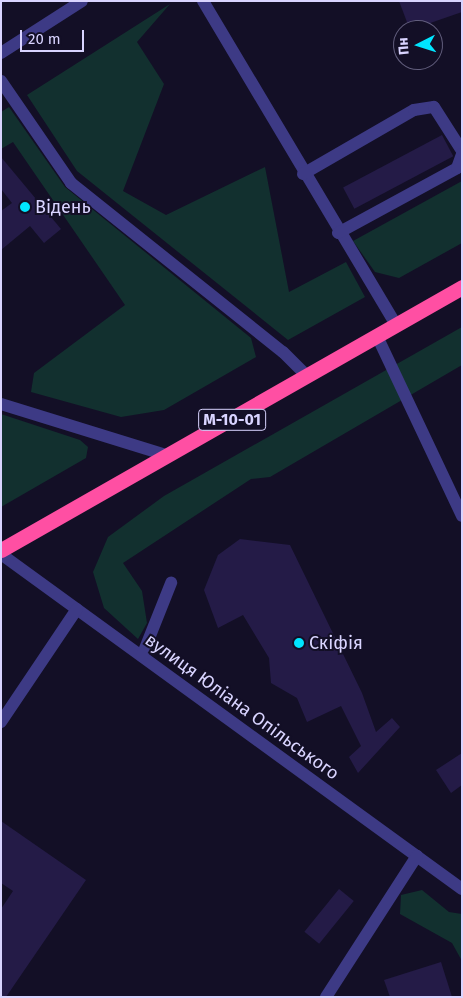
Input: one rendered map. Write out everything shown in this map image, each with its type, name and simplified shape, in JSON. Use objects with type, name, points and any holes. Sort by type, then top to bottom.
[{"type":"highway","name":"М-10-01","points":[[1,552],[462,287]]},
{"type":"street","points":[[1,53],[82,1]]},
{"type":"street","points":[[202,1],[338,233],[396,325]]},
{"type":"street","points":[[1,81],[72,183],[283,352],[308,377]]},
{"type":"street","points":[[303,174],[414,110],[434,107],[462,152],[457,168],[338,233]]},
{"type":"street","points":[[377,336],[462,516]]},
{"type":"street","points":[[1,404],[169,456]]},
{"type":"street","name":"вулиця Юліана Опільського","points":[[1,552],[462,889]]},
{"type":"street","points":[[142,656],[172,584]]},
{"type":"street","points":[[1,722],[77,609]]},
{"type":"street","points":[[326,997],[417,856]]},
{"type":"green space","points":[[170,4],[137,42],[164,84],[123,191],[166,215],[265,167],[289,292],[346,262],[365,297],[288,340],[77,171],[27,95]]},
{"type":"green space","points":[[9,107],[65,187],[251,338],[256,357],[164,410],[121,417],[31,392],[34,373],[125,305],[13,142],[1,149],[1,112]]},
{"type":"green space","points":[[462,181],[462,243],[399,278],[375,272],[353,241]]},
{"type":"green space","points":[[462,327],[462,365],[270,477],[251,479],[123,563],[142,591],[147,623],[138,639],[104,608],[93,572],[108,537],[164,496]]},
{"type":"green space","points":[[1,414],[80,440],[88,447],[86,458],[1,507]]},
{"type":"green space","points":[[422,890],[449,912],[462,914],[462,961],[452,943],[400,914],[401,895]]},
{"type":"building","points":[[399,1],[462,1],[462,12],[439,20],[406,20]]},
{"type":"building","points":[[442,135],[453,156],[354,209],[343,188]]},
{"type":"building","name":"Відень","points":[[1,157],[61,229],[44,243],[30,226],[1,250],[1,211],[12,203],[1,189]]},
{"type":"building","name":"Скіфія","points":[[240,539],[290,545],[362,693],[376,732],[392,718],[400,727],[358,773],[349,757],[361,746],[341,706],[307,722],[297,698],[271,683],[269,658],[243,615],[218,628],[204,590],[218,555]]},
{"type":"building","points":[[462,753],[462,785],[451,793],[436,770]]},
{"type":"building","points":[[1,821],[86,880],[6,997],[1,997],[1,909],[13,891],[1,883]]},
{"type":"building","points":[[339,889],[354,901],[319,944],[304,932]]},
{"type":"building","points":[[441,962],[452,997],[390,997],[384,980]]},
{"type":"place","name":"Відень","points":[[25,207]]},
{"type":"place","name":"Скіфія","points":[[299,643]]}]
